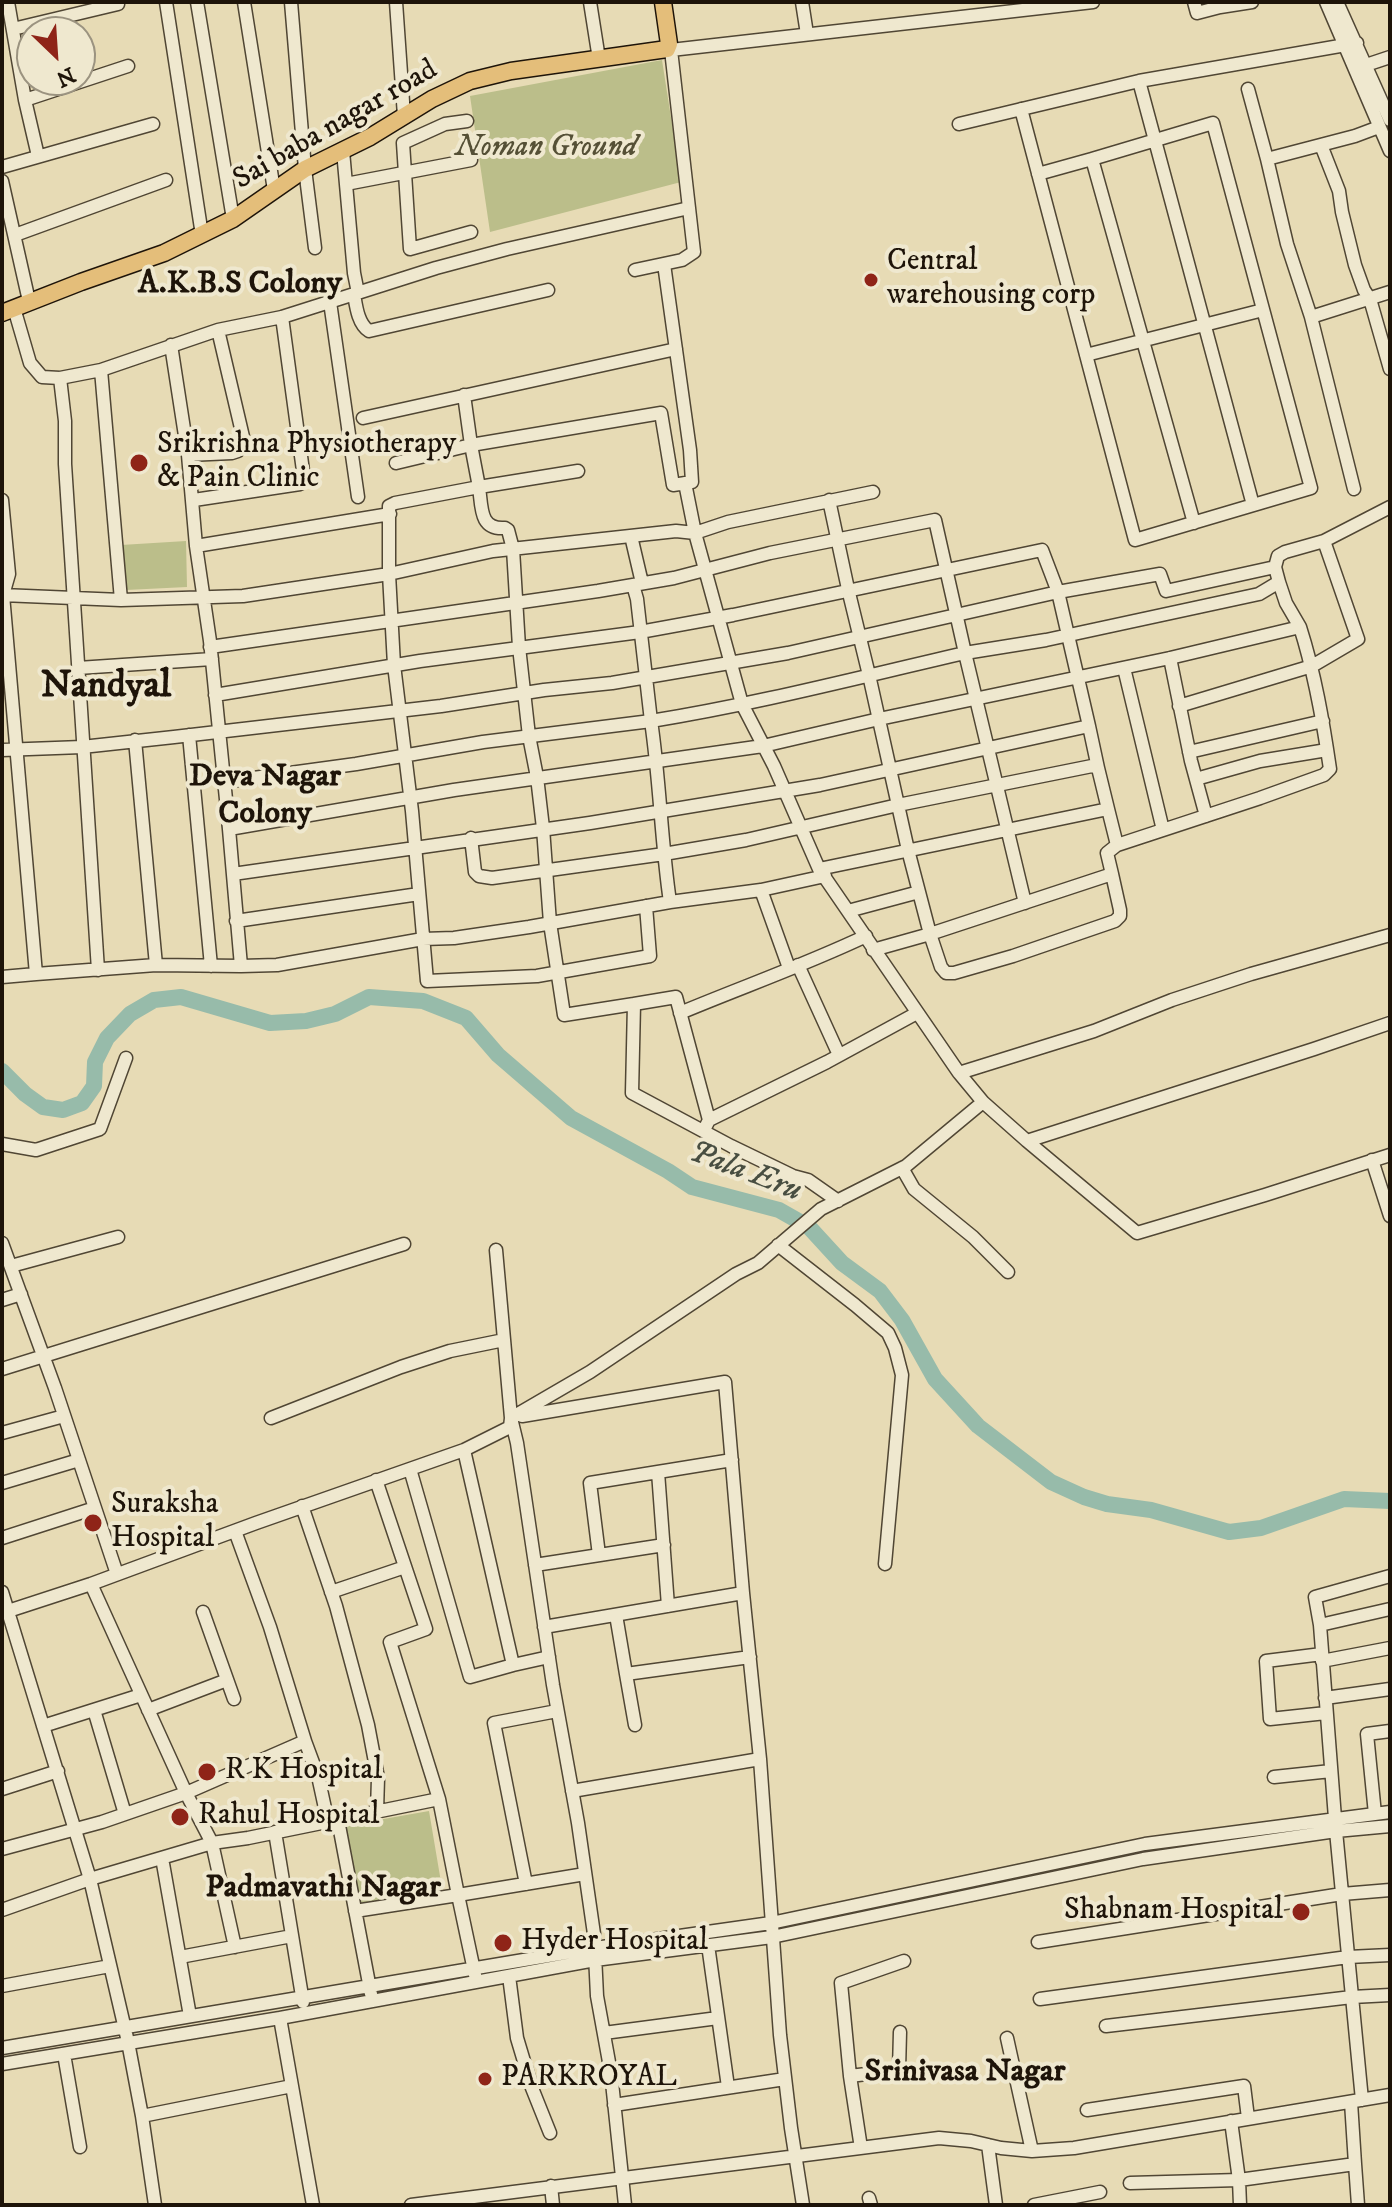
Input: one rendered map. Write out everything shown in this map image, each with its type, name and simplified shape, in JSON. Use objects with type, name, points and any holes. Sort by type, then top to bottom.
[{"type":"main road","points":[[663,2],[669,49]]},
{"type":"main road","name":"Sai baba nagar road","points":[[15,307],[164,253],[202,235],[233,219],[305,169],[470,81],[511,71],[669,49]]},
{"type":"street","points":[[8,2],[38,156]]},
{"type":"street","points":[[166,2],[202,235]]},
{"type":"street","points":[[197,2],[233,219]]},
{"type":"street","points":[[244,2],[274,190]]},
{"type":"street","points":[[291,2],[315,248]]},
{"type":"street","points":[[396,2],[404,116]]},
{"type":"street","points":[[590,2],[599,59]]},
{"type":"street","points":[[802,2],[807,34]]},
{"type":"street","points":[[635,270],[682,260],[694,252],[669,49],[1093,2]]},
{"type":"street","points":[[1194,2],[1197,13],[1218,4],[1252,2]]},
{"type":"street","points":[[1326,2],[1381,102]]},
{"type":"street","points":[[1337,2],[1351,45],[1366,65],[1381,102],[1390,151]]},
{"type":"street","points":[[13,29],[118,4]]},
{"type":"street","points":[[959,124],[1139,81],[1351,45]]},
{"type":"street","points":[[1366,65],[1390,57]]},
{"type":"street","points":[[25,100],[128,66]]},
{"type":"street","points":[[1139,81],[1253,505]]},
{"type":"street","points":[[1248,89],[1287,244],[1311,317],[1354,489]]},
{"type":"street","points":[[1021,109],[1038,174],[1135,540],[1311,488],[1213,123],[1038,174]]},
{"type":"street","points":[[467,121],[445,124],[403,143],[410,249],[471,232]]},
{"type":"street","points":[[2,167],[153,124]]},
{"type":"street","points":[[1267,159],[1385,124]]},
{"type":"street","points":[[1321,145],[1339,191],[1355,265],[1370,299],[1390,369]]},
{"type":"street","points":[[343,151],[356,293],[364,328],[369,331],[548,290]]},
{"type":"street","points":[[1092,159],[1194,523]]},
{"type":"street","points":[[346,184],[471,160]]},
{"type":"street","points":[[15,235],[166,180]]},
{"type":"street","points":[[2,181],[15,235],[15,307],[30,363],[42,377],[60,378],[101,370],[218,330],[282,317],[507,249],[689,208]]},
{"type":"street","points":[[396,463],[471,445],[661,413],[673,485],[692,482],[664,264]]},
{"type":"street","points":[[1311,317],[1390,292]]},
{"type":"street","points":[[330,302],[358,497]]},
{"type":"street","points":[[1086,355],[1263,310]]},
{"type":"street","points":[[194,500],[300,484],[304,478],[282,317]]},
{"type":"street","points":[[188,455],[232,453],[238,451],[244,441],[218,330]]},
{"type":"street","points":[[171,345],[194,500],[196,546],[211,653],[241,966]]},
{"type":"street","points":[[363,418],[676,349]]},
{"type":"street","points":[[101,370],[121,600]]},
{"type":"street","points":[[60,378],[98,970]]},
{"type":"street","points":[[464,395],[484,518],[492,528],[508,530],[513,549],[519,647],[543,828],[550,923],[564,1015],[676,997],[706,1126]]},
{"type":"street","points":[[578,471],[389,506],[394,665],[416,848],[427,981],[537,976],[650,956],[646,906]]},
{"type":"street","points":[[685,483],[695,533],[742,704],[822,873],[959,1073],[983,1102],[1137,1233],[1390,1155]]},
{"type":"street","points":[[3,595],[121,600],[243,596],[389,574],[493,551],[676,531],[695,533],[728,522],[873,492]]},
{"type":"street","points":[[2,500],[9,574],[3,595],[36,974]]},
{"type":"street","points":[[829,500],[908,850],[930,934],[946,973],[1013,956],[1115,921],[1120,916],[1120,910],[1107,853],[1117,845],[1324,775],[1330,769],[1312,666],[1300,627],[1286,603],[1275,567],[1278,556],[1285,552],[1324,541],[1390,507]]},
{"type":"street","points":[[196,546],[390,514]]},
{"type":"street","points":[[78,668],[211,653],[674,578],[838,539],[935,520],[986,748],[1025,903]]},
{"type":"street","points":[[631,536],[670,902]]},
{"type":"street","points":[[1179,706],[1312,666],[1358,639],[1324,541]]},
{"type":"street","points":[[215,695],[394,665],[640,632],[1042,550],[1058,592],[1117,845]]},
{"type":"street","points":[[1166,591],[1275,567]]},
{"type":"street","points":[[2,750],[82,747],[219,732],[645,678],[860,639],[1058,592],[1160,574],[1177,611]]},
{"type":"street","points":[[224,782],[529,736],[651,721],[742,704],[965,653],[1068,636],[1259,594],[1279,582]]},
{"type":"street","points":[[229,829],[537,777],[763,746],[1300,627]]},
{"type":"street","points":[[1170,658],[1206,816]]},
{"type":"street","points":[[1124,668],[1163,830]]},
{"type":"street","points":[[1189,752],[1323,721]]},
{"type":"street","points":[[233,874],[660,812],[820,785],[1089,726]]},
{"type":"street","points":[[189,735],[211,966]]},
{"type":"street","points":[[135,740],[156,965]]},
{"type":"street","points":[[1196,779],[1260,761],[1327,750]]},
{"type":"street","points":[[471,838],[475,872],[479,876],[492,878],[664,854],[801,829],[995,785],[1092,766],[1098,768]]},
{"type":"street","points":[[3,974],[156,965],[277,965],[423,939],[454,938],[761,890],[908,850],[1108,809]]},
{"type":"street","points":[[873,950],[1112,874]]},
{"type":"street","points":[[761,890],[794,966],[839,1055]]},
{"type":"street","points":[[848,911],[919,892]]},
{"type":"street","points":[[236,921],[419,894]]},
{"type":"street","points":[[959,1073],[1094,1031],[1238,978],[1390,935]]},
{"type":"street","points":[[680,1013],[866,936]]},
{"type":"street","points":[[634,1004],[632,1093],[706,1126],[793,1176],[808,1180],[838,1201]]},
{"type":"street","points":[[706,1126],[917,1013]]},
{"type":"street","points":[[1027,1141],[1390,1023]]},
{"type":"street","points":[[2,1144],[36,1150],[100,1129],[126,1058]]},
{"type":"street","points":[[511,1418],[590,1372],[736,1274],[758,1263],[821,1209],[902,1168],[983,1102]]},
{"type":"street","points":[[1372,1160],[1390,1216]]},
{"type":"street","points":[[902,1168],[914,1189],[973,1237],[1008,1272]]},
{"type":"street","points":[[11,1266],[118,1237]]},
{"type":"street","points":[[2,1369],[404,1244]]},
{"type":"street","points":[[2,1245],[117,1574]]},
{"type":"street","points":[[778,1245],[888,1333],[895,1348],[902,1375],[885,1564]]},
{"type":"street","points":[[496,1250],[511,1418],[585,1874],[597,1996],[625,2205]]},
{"type":"street","points":[[2,1300],[21,1294]]},
{"type":"street","points":[[271,1418],[401,1367],[450,1351],[504,1340]]},
{"type":"street","points":[[511,1418],[725,1382],[760,1759],[785,2079],[803,2205]]},
{"type":"street","points":[[2,1433],[64,1416]]},
{"type":"street","points":[[5,1612],[464,1450],[510,1427],[511,1418]]},
{"type":"street","points":[[464,1450],[513,1665]]},
{"type":"street","points":[[2,1483],[79,1460]]},
{"type":"street","points":[[599,1555],[590,1483],[732,1460]]},
{"type":"street","points":[[410,1469],[470,1677],[549,1657]]},
{"type":"street","points":[[664,1471],[658,1472],[668,1606]]},
{"type":"street","points":[[376,1480],[426,1629],[390,1642],[439,1799],[476,1975]]},
{"type":"street","points":[[302,1506],[331,1592],[368,1725],[378,1778],[377,1811]]},
{"type":"street","points":[[2,1538],[95,1508]]},
{"type":"street","points":[[235,1531],[270,1627],[333,1821],[355,1911],[372,2001]]},
{"type":"street","points":[[535,1565],[664,1545]]},
{"type":"street","points":[[331,1592],[405,1567]]},
{"type":"street","points":[[1358,2205],[1352,1997],[1315,1597],[1390,1576]]},
{"type":"street","points":[[91,1584],[212,1843],[235,1947]]},
{"type":"street","points":[[2,1592],[5,1612],[90,1879],[128,2042],[155,2205]]},
{"type":"street","points":[[544,1627],[743,1593]]},
{"type":"street","points":[[1320,1625],[1390,1609]]},
{"type":"street","points":[[203,1612],[234,1699]]},
{"type":"street","points":[[616,1615],[635,1725]]},
{"type":"street","points":[[1326,1713],[1270,1719],[1266,1661],[1322,1658],[1390,1648]]},
{"type":"street","points":[[626,1674],[750,1657]]},
{"type":"street","points":[[148,1710],[227,1680]]},
{"type":"street","points":[[1325,1698],[1390,1689]]},
{"type":"street","points":[[43,1726],[141,1695]]},
{"type":"street","points":[[94,1710],[125,1814]]},
{"type":"street","points":[[526,1884],[494,1723],[557,1711]]},
{"type":"street","points":[[1375,1814],[1367,1734],[1390,1731]]},
{"type":"street","points":[[2,1849],[76,1829],[186,1793],[305,1741]]},
{"type":"street","points":[[572,1791],[760,1759]]},
{"type":"street","points":[[2,1789],[58,1771]]},
{"type":"street","points":[[1274,1777],[1331,1771]]},
{"type":"street","points":[[2,1910],[90,1879],[212,1843],[439,1799]]},
{"type":"street","points":[[2,2048],[370,1986],[476,1975],[509,1976],[595,1954],[772,1937],[1143,1859],[1336,1825],[1390,1812]]},
{"type":"street","points":[[2,2064],[372,2001],[476,1975],[771,1923],[1145,1844],[1336,1825],[1390,1826]]},
{"type":"street","points":[[275,1832],[305,2013]]},
{"type":"street","points":[[162,1858],[190,2016]]},
{"type":"street","points":[[355,1911],[585,1874]]},
{"type":"street","points":[[1038,1942],[1342,1894],[1390,1890]]},
{"type":"street","points":[[180,1957],[292,1936]]},
{"type":"street","points":[[708,1945],[728,2087]]},
{"type":"street","points":[[1040,1999],[1348,1957],[1390,1955]]},
{"type":"street","points":[[861,2148],[841,1983],[904,1961]]},
{"type":"street","points":[[2,1986],[110,1966]]},
{"type":"street","points":[[509,1976],[517,2038],[550,2133]]},
{"type":"street","points":[[1106,2026],[1390,1995]]},
{"type":"street","points":[[280,2018],[313,2205]]},
{"type":"street","points":[[604,2033],[718,2018]]},
{"type":"street","points":[[850,2076],[899,2070],[900,2032]]},
{"type":"street","points":[[1007,2038],[1032,2151]]},
{"type":"street","points":[[64,2054],[80,2147]]},
{"type":"street","points":[[614,2105],[785,2079]]},
{"type":"street","points":[[142,2116],[292,2086]]},
{"type":"street","points":[[1087,2110],[1244,2086],[1248,2118]]},
{"type":"street","points":[[411,2205],[939,2138],[1032,2151],[1074,2148],[1390,2095]]},
{"type":"street","points":[[1231,2121],[1240,2205]]},
{"type":"street","points":[[988,2145],[996,2205]]},
{"type":"street","points":[[1130,2183],[1239,2180],[1355,2164]]},
{"type":"street","points":[[551,2186],[553,2205]]},
{"type":"street","points":[[1034,2205],[1100,2192]]},
{"type":"green space","name":"Noman Ground","points":[[662,60],[681,182],[490,232],[470,96]]},
{"type":"green space","points":[[186,541],[187,587],[126,590],[121,545]]},
{"type":"green space","points":[[429,1811],[443,1894],[359,1906],[344,1826]]},
{"type":"waterway","name":"Pala Eru","points":[[2,1071],[43,1107],[63,1110],[82,1103],[94,1086],[95,1062],[107,1038],[130,1014],[154,1000],[181,997],[270,1023],[306,1021],[335,1014],[369,997],[423,1001],[466,1018],[498,1055],[571,1118],[692,1187],[779,1210],[809,1227],[842,1263],[880,1291],[902,1320],[935,1379],[978,1426],[1051,1482],[1107,1504],[1151,1510],[1229,1532],[1261,1528],[1344,1499],[1390,1501]]},
{"type":"place","name":"Central warehousing corp","points":[[871,280]]},
{"type":"place","name":"Srikrishna Physiotherapy & Pain Clinic","points":[[139,463]]},
{"type":"place","name":"Suraksha Hospital","points":[[93,1523]]},
{"type":"place","name":"R K Hospital","points":[[207,1772]]},
{"type":"place","name":"Rahul Hospital","points":[[180,1817]]},
{"type":"place","name":"Shabnam Hospital","points":[[1301,1912]]},
{"type":"place","name":"Hyder Hospital","points":[[503,1943]]},
{"type":"place","name":"PARKROYAL","points":[[485,2079]]},
{"type":"district","name":"A.K.B.S Colony","points":[[240,285]]},
{"type":"district","name":"Nandyal","points":[[106,688]]},
{"type":"district","name":"Deva Nagar Colony","points":[[265,796]]},
{"type":"district","name":"Padmavathi Nagar","points":[[323,1889]]},
{"type":"district","name":"Srinivasa Nagar","points":[[965,2073]]}]
